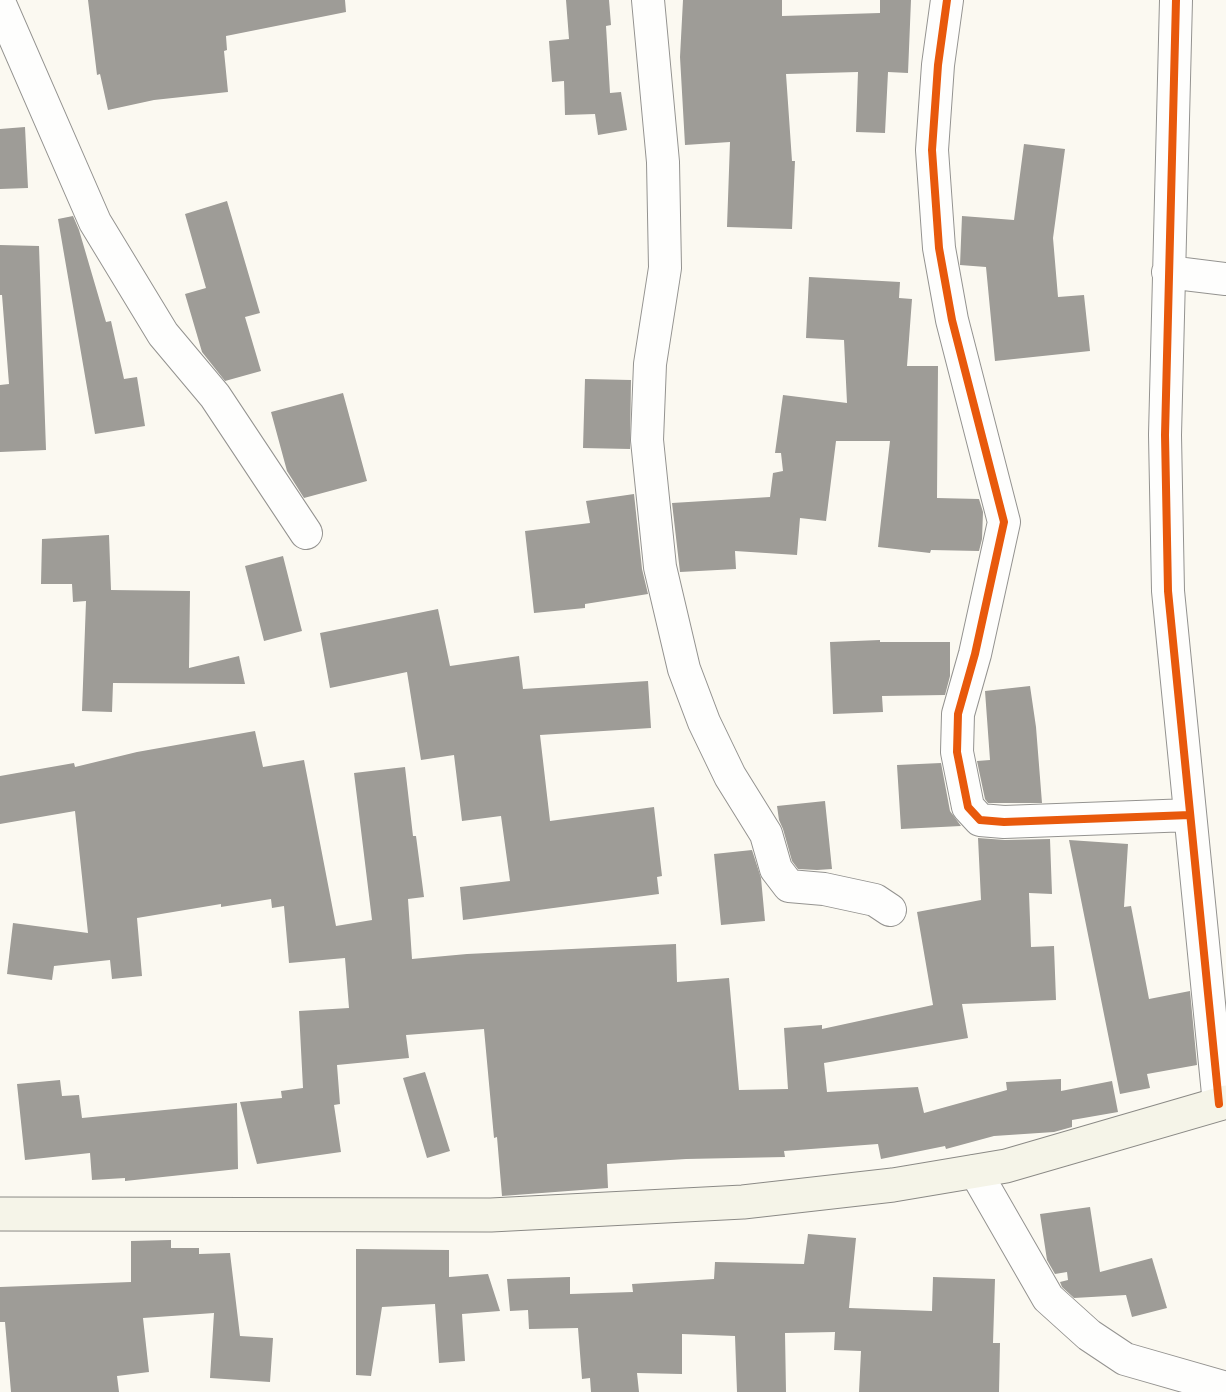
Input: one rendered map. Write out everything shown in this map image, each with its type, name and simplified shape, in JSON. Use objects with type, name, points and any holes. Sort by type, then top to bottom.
[{"type":"main road","points":[[0,1214],[491,1215],[743,1202],[893,1185],[1006,1166],[1222,1103]]},
{"type":"street","points":[[648,0],[663,162],[665,268],[650,364],[647,440],[660,567],[684,669],[704,722],[730,776],[766,834],[776,869],[789,886],[824,889],[875,900],[890,910]]},
{"type":"street","points":[[947,0],[932,150],[939,248],[952,320],[1004,522],[975,654],[958,714],[957,752],[968,807],[980,820],[1004,822],[1190,815]]},
{"type":"street","points":[[1176,0],[1165,435],[1168,591],[1222,1103]]},
{"type":"street","points":[[0,4],[95,222],[163,334],[215,396],[306,533]]},
{"type":"street","points":[[1168,272],[1226,279]]},
{"type":"street","points":[[975,1171],[1048,1298],[1089,1335],[1125,1359],[1226,1388]]},
{"type":"building","points":[[88,0],[345,0],[346,12],[226,36],[227,50],[224,51],[228,92],[154,100],[108,110],[100,74],[97,75]]},
{"type":"building","points":[[566,0],[609,0],[611,25],[606,26],[610,93],[621,92],[627,130],[598,135],[595,114],[565,115],[564,81],[552,82],[549,41],[569,39]]},
{"type":"building","points":[[683,0],[782,0],[782,16],[880,13],[880,0],[911,0],[908,73],[888,72],[885,133],[856,132],[858,72],[786,74],[792,161],[795,161],[792,229],[727,227],[730,142],[685,145],[680,57]]},
{"type":"building","points":[[25,127],[28,188],[0,189],[0,129]]},
{"type":"building","points":[[1024,144],[1065,149],[1053,238],[1058,297],[1084,295],[1090,351],[995,361],[986,267],[960,265],[962,216],[1014,220]]},
{"type":"building","points":[[227,201],[260,313],[245,317],[261,371],[225,381],[202,352],[185,294],[206,288],[185,214]]},
{"type":"building","points":[[73,216],[106,322],[111,321],[124,379],[137,377],[145,426],[95,434],[58,219]]},
{"type":"building","points":[[0,245],[39,246],[46,450],[0,452],[0,385],[9,384],[2,295],[0,295]]},
{"type":"building","points":[[809,277],[900,282],[899,298],[912,299],[907,366],[938,366],[937,498],[979,499],[983,512],[979,551],[931,550],[930,553],[878,547],[890,441],[836,441],[826,521],[800,518],[797,555],[735,551],[736,569],[680,572],[672,503],[770,497],[773,473],[783,471],[781,453],[775,453],[783,395],[847,403],[844,340],[806,338]]},
{"type":"building","points":[[585,379],[631,380],[630,449],[583,448]]},
{"type":"building","points":[[343,393],[367,481],[304,498],[287,471],[271,412]]},
{"type":"building","points":[[634,494],[642,569],[648,594],[585,604],[585,608],[534,613],[525,531],[590,523],[586,501]]},
{"type":"building","points":[[109,535],[111,590],[190,591],[189,668],[239,656],[245,684],[113,683],[112,712],[82,711],[86,601],[73,602],[72,584],[41,584],[42,539]]},
{"type":"building","points":[[283,556],[302,631],[264,641],[245,566]]},
{"type":"building","points":[[438,609],[450,666],[519,656],[523,689],[648,681],[651,728],[540,735],[550,821],[654,807],[662,876],[657,877],[659,894],[463,920],[460,887],[510,881],[501,816],[462,821],[454,755],[421,760],[407,672],[330,688],[320,633]]},
{"type":"building","points":[[880,640],[880,642],[950,642],[950,676],[945,695],[882,696],[883,712],[833,714],[830,642]]},
{"type":"building","points":[[1030,686],[1042,803],[988,803],[985,799],[977,761],[990,760],[985,691]]},
{"type":"building","points":[[255,731],[263,767],[304,760],[336,926],[372,920],[354,773],[405,767],[413,836],[416,836],[424,897],[408,899],[412,959],[467,954],[676,944],[677,982],[729,978],[739,1090],[788,1089],[784,1028],[822,1025],[822,1029],[933,1005],[917,912],[981,900],[978,838],[1050,839],[1052,894],[1029,893],[1031,947],[1054,946],[1056,1000],[962,1004],[968,1038],[824,1063],[827,1092],[918,1087],[924,1113],[1007,1090],[1006,1082],[1061,1079],[1061,1091],[1112,1081],[1118,1112],[1072,1120],[1072,1127],[1054,1132],[994,1136],[946,1149],[945,1146],[881,1159],[878,1144],[784,1151],[785,1157],[686,1159],[607,1164],[608,1188],[502,1196],[484,1029],[406,1035],[409,1058],[337,1065],[340,1104],[334,1105],[341,1152],[257,1164],[240,1102],[282,1098],[281,1091],[303,1088],[299,1011],[349,1008],[345,958],[289,963],[284,906],[272,908],[271,899],[221,907],[221,904],[137,918],[142,976],[112,979],[110,960],[54,966],[52,980],[7,974],[13,923],[88,933],[75,811],[0,824],[0,776],[74,763],[75,767],[137,752]]},
{"type":"building","points":[[941,763],[950,811],[961,826],[901,829],[897,765]]},
{"type":"building","points":[[825,801],[832,869],[798,869],[792,861],[777,806]]},
{"type":"building","points":[[1069,840],[1128,844],[1124,907],[1131,906],[1149,999],[1190,991],[1197,1065],[1147,1074],[1150,1088],[1120,1094]]},
{"type":"building","points":[[752,850],[761,878],[765,921],[721,925],[714,854]]},
{"type":"building","points":[[425,1072],[450,1151],[427,1158],[403,1078]]},
{"type":"building","points":[[60,1080],[62,1096],[79,1095],[82,1118],[237,1103],[238,1169],[125,1181],[125,1178],[92,1180],[90,1153],[25,1160],[17,1084]]},
{"type":"building","points":[[1090,1207],[1100,1272],[1152,1258],[1167,1308],[1132,1317],[1126,1295],[1074,1298],[1062,1287],[1060,1282],[1068,1280],[1067,1272],[1055,1274],[1047,1260],[1040,1214]]},
{"type":"building","points":[[808,1234],[856,1238],[849,1308],[932,1311],[933,1277],[995,1279],[993,1343],[1000,1343],[999,1392],[859,1392],[861,1351],[834,1350],[835,1332],[785,1333],[786,1392],[737,1392],[735,1336],[682,1334],[682,1374],[637,1373],[639,1392],[591,1392],[590,1378],[582,1379],[578,1328],[529,1329],[528,1310],[510,1311],[507,1279],[570,1277],[570,1294],[633,1292],[632,1284],[714,1279],[715,1262],[804,1264]]},
{"type":"building","points":[[171,1240],[171,1248],[199,1248],[199,1254],[230,1253],[240,1336],[273,1338],[270,1382],[210,1378],[214,1313],[143,1318],[149,1372],[117,1376],[119,1392],[11,1392],[5,1322],[0,1322],[0,1287],[131,1282],[131,1241]]},
{"type":"building","points":[[356,1249],[449,1250],[449,1277],[488,1274],[500,1311],[462,1314],[465,1361],[439,1363],[435,1304],[382,1307],[371,1376],[356,1375]]},
{"type":"cycle path","points":[[947,0],[938,65],[932,150],[939,248],[952,320],[1004,522],[975,654],[958,714],[957,752],[968,807],[980,820],[1004,822],[1190,815]]},
{"type":"cycle path","points":[[1176,0],[1165,435],[1168,591],[1219,1104]]}]
